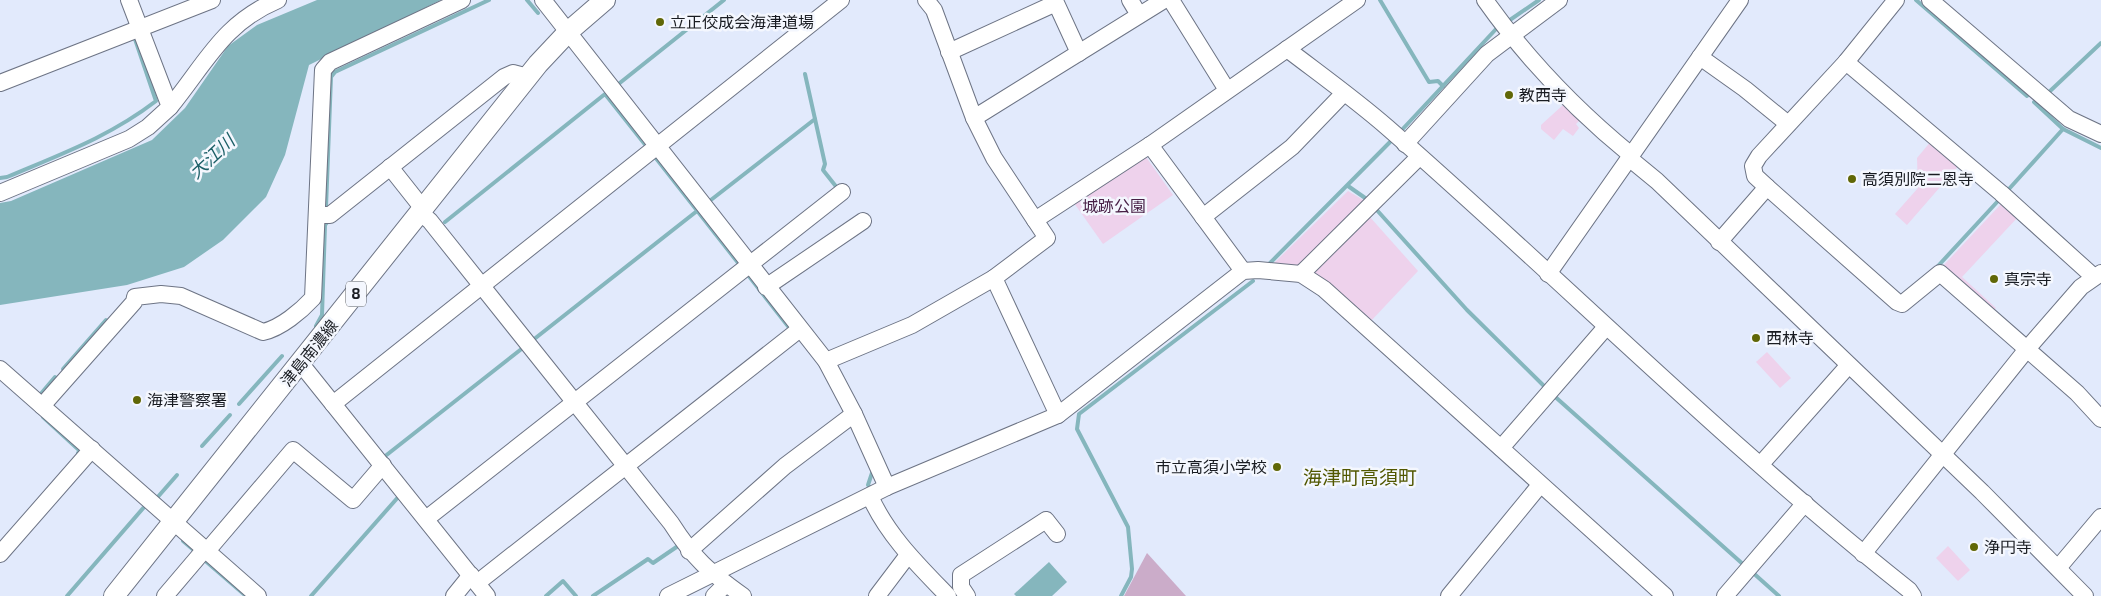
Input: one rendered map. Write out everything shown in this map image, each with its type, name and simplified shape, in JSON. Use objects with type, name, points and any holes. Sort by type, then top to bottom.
[{"type":"main road","name":"津島南濃線","points":[[114,596],[301,364],[528,77],[569,31],[605,0]]},
{"type":"street","points":[[129,0],[170,107]]},
{"type":"street","points":[[0,84],[212,0]]},
{"type":"street","points":[[0,194],[129,139],[148,127],[170,107],[222,37],[238,22],[258,8],[278,0]]},
{"type":"street","points":[[42,406],[134,302],[135,297],[160,294],[181,296],[264,332],[271,330],[313,298],[323,70],[330,62],[462,0]]},
{"type":"street","points":[[543,0],[826,362],[854,414],[887,487]]},
{"type":"street","points":[[333,404],[841,0]]},
{"type":"street","points":[[826,362],[912,325],[994,278],[1047,238],[994,158],[974,118],[934,10],[926,0]]},
{"type":"street","points":[[1130,0],[1139,15]]},
{"type":"street","points":[[974,118],[1164,0]]},
{"type":"street","points":[[1171,0],[1227,90]]},
{"type":"street","points":[[1035,220],[1150,146],[1227,90],[1358,0]]},
{"type":"street","points":[[1485,0],[1510,35],[1593,124],[1630,156],[1942,454],[2085,596]]},
{"type":"street","points":[[1405,144],[1464,77],[1510,35],[1559,0]]},
{"type":"street","points":[[1548,274],[1740,0]]},
{"type":"street","points":[[1896,0],[1846,62],[1759,156],[1753,166],[1755,176],[1897,302],[1902,304],[1940,273],[2078,393],[2101,419]]},
{"type":"street","points":[[1930,0],[2069,119],[2101,134]]},
{"type":"street","points":[[949,52],[1059,2],[1079,53]]},
{"type":"street","points":[[1287,49],[1344,93],[1419,156],[1606,327],[1863,554],[1909,590],[1913,596]]},
{"type":"street","points":[[1700,57],[1745,89],[1788,124]]},
{"type":"street","points":[[1846,62],[2097,275],[2081,287],[2027,350],[1863,554]]},
{"type":"street","points":[[318,215],[330,215],[504,77],[513,73],[528,77]]},
{"type":"street","points":[[1203,217],[1292,147],[1344,93]]},
{"type":"street","points":[[1150,146],[1243,272]]},
{"type":"street","points":[[1301,274],[1419,156]]},
{"type":"street","points":[[390,167],[422,212],[671,523],[689,551],[719,579],[742,596]]},
{"type":"street","points":[[1719,242],[1767,187]]},
{"type":"street","points":[[426,519],[842,192]]},
{"type":"street","points":[[766,287],[863,221]]},
{"type":"street","points":[[668,596],[719,579],[887,487],[1058,415],[1243,272],[1258,270],[1301,274],[1324,289],[1665,596]]},
{"type":"street","points":[[994,278],[1058,415]]},
{"type":"street","points":[[1501,448],[1606,327]]},
{"type":"street","points":[[454,596],[479,585],[800,329]]},
{"type":"street","points":[[301,364],[479,585]]},
{"type":"street","points":[[1761,464],[1848,366]]},
{"type":"street","points":[[0,369],[258,596]]},
{"type":"street","points":[[689,551],[785,466],[854,414]]},
{"type":"street","points":[[0,554],[92,449]]},
{"type":"street","points":[[165,596],[293,450],[352,500],[383,465]]},
{"type":"street","points":[[1449,596],[1540,484]]},
{"type":"street","points":[[870,496],[877,512],[908,555],[948,596]]},
{"type":"street","points":[[1725,596],[1806,503]]},
{"type":"street","points":[[2058,568],[2101,517]]},
{"type":"street","points":[[967,596],[961,587],[961,575],[1046,520],[1057,534]]},
{"type":"street","points":[[877,596],[908,555]]},
{"type":"street","points":[[714,596],[719,579]]},
{"type":"green space","points":[[1563,105],[1568,105],[1582,118],[1576,124],[1579,128],[1573,136],[1563,129],[1554,140],[1541,129],[1541,125]]},
{"type":"green space","points":[[1932,140],[1961,163],[1907,225],[1895,214],[1918,188],[1917,158]]},
{"type":"green space","name":"城跡公園","points":[[1146,157],[1173,195],[1103,244],[1074,203]]},
{"type":"green space","points":[[1348,191],[1365,201],[1300,264],[1292,268],[1272,265]]},
{"type":"green space","points":[[2002,203],[2018,217],[1962,277],[1996,308],[1991,313],[1942,267]]},
{"type":"green space","points":[[1369,216],[1418,271],[1370,322],[1314,272]]},
{"type":"green space","points":[[1767,352],[1791,378],[1780,388],[1756,362]]},
{"type":"green space","points":[[1948,546],[1970,570],[1958,581],[1936,558]]},
{"type":"shaded area","points":[[1147,553],[1186,596],[1124,596]]},
{"type":"water","name":"大江川","points":[[317,0],[441,0],[309,65],[285,155],[266,197],[223,240],[184,267],[127,285],[0,305],[0,203],[11,201],[152,140],[185,108],[228,46],[257,25]]},
{"type":"water","points":[[1049,562],[1067,582],[1052,596],[1016,596],[1014,594]]},
{"type":"waterway","points":[[329,210],[326,207],[331,77],[335,72],[489,0]]},
{"type":"waterway","points":[[527,0],[538,13]]},
{"type":"waterway","points":[[616,86],[724,0]]},
{"type":"waterway","points":[[1380,0],[1429,82],[1438,81],[1443,86]]},
{"type":"waterway","points":[[1507,22],[1539,0]]},
{"type":"waterway","points":[[1916,0],[2027,96]]},
{"type":"waterway","points":[[1399,133],[1497,28]]},
{"type":"waterway","points":[[0,178],[7,177],[84,144],[120,125],[156,101],[135,39],[137,38]]},
{"type":"waterway","points":[[2048,93],[2101,43]]},
{"type":"waterway","points":[[707,203],[815,119],[805,74]]},
{"type":"waterway","points":[[445,222],[605,94],[647,147]]},
{"type":"waterway","points":[[2034,102],[2063,129],[2101,148]]},
{"type":"waterway","points":[[815,119],[825,164],[823,170],[838,189]]},
{"type":"waterway","points":[[2009,189],[2063,129]]},
{"type":"waterway","points":[[1269,264],[1393,139]]},
{"type":"waterway","points":[[655,157],[739,264]]},
{"type":"waterway","points":[[1348,186],[1368,200]]},
{"type":"waterway","points":[[1938,266],[1998,201]]},
{"type":"waterway","points":[[1375,208],[1467,310],[1544,386]]},
{"type":"waterway","points":[[533,340],[697,211]]},
{"type":"waterway","points":[[316,326],[322,315],[325,225],[329,220]]},
{"type":"waterway","points":[[748,275],[791,330]]},
{"type":"waterway","points":[[1121,596],[1131,577],[1132,569],[1128,527],[1077,429],[1079,414],[1253,281]]},
{"type":"waterway","points":[[63,369],[106,320]]},
{"type":"waterway","points":[[382,455],[384,457],[524,347]]},
{"type":"waterway","points":[[239,404],[282,356]]},
{"type":"waterway","points":[[39,396],[55,377]]},
{"type":"waterway","points":[[1552,394],[1745,566]]},
{"type":"waterway","points":[[202,446],[230,415]]},
{"type":"waterway","points":[[43,417],[80,451],[78,453]]},
{"type":"waterway","points":[[870,488],[868,485],[873,470]]},
{"type":"waterway","points":[[156,499],[177,475]]},
{"type":"waterway","points":[[311,596],[400,495]]},
{"type":"waterway","points":[[67,596],[144,505]]},
{"type":"waterway","points":[[183,541],[196,552]]},
{"type":"waterway","points":[[593,596],[648,559],[653,563],[678,546]]},
{"type":"waterway","points":[[202,558],[246,596]]},
{"type":"waterway","points":[[1751,571],[1779,596]]},
{"type":"waterway","points":[[546,596],[563,581],[576,596]]},
{"type":"place","name":"立正佼成会海津道場","points":[[660,22]]},
{"type":"place","name":"教西寺","points":[[1509,95]]},
{"type":"place","name":"高須別院二恩寺","points":[[1852,179]]},
{"type":"place","name":"真宗寺","points":[[1994,279]]},
{"type":"place","name":"西林寺","points":[[1756,338]]},
{"type":"place","name":"海津警察署","points":[[137,400]]},
{"type":"place","name":"市立高須小学校","points":[[1277,467]]},
{"type":"place","name":"浄円寺","points":[[1974,547]]},
{"type":"district","name":"海津町高須町","points":[[1360,477]]}]
